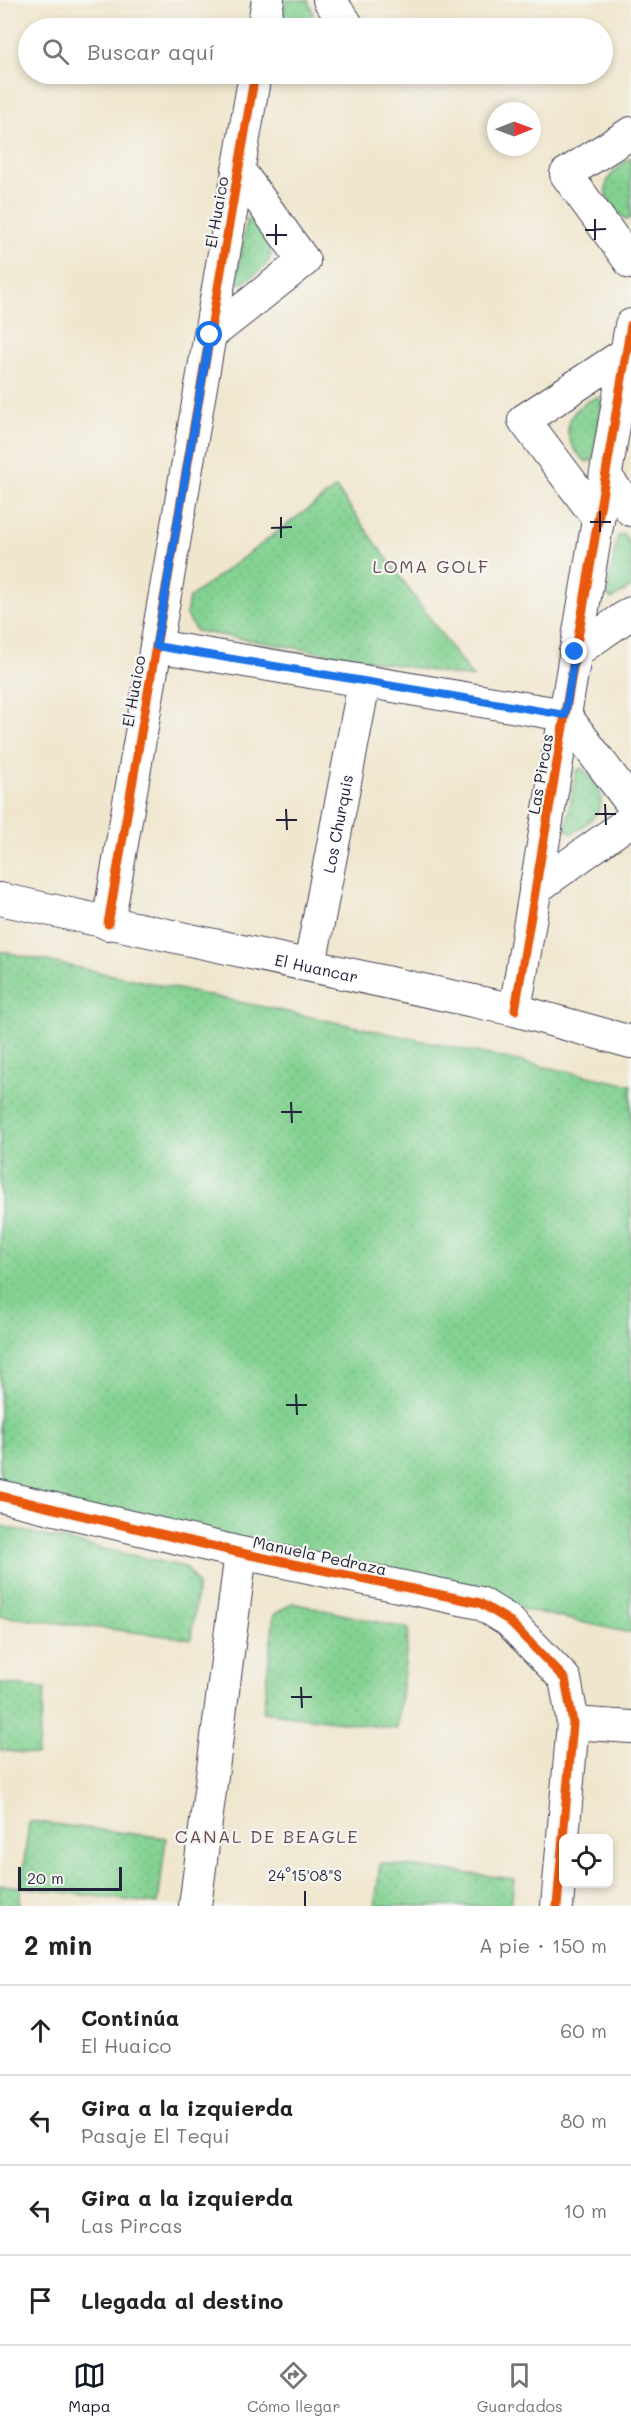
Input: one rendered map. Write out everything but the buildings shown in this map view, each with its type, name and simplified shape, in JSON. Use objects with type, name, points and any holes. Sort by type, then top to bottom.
[{"type":"street","points":[[265,18],[268,0]]},
{"type":"street","points":[[329,0],[342,18]]},
{"type":"street","name":"El Huaico","points":[[108,924],[238,170],[260,84]]},
{"type":"street","points":[[631,133],[566,174],[631,263]]},
{"type":"street","points":[[210,335],[304,261],[238,170]]},
{"type":"street","name":"Las Pircas","points":[[515,1010],[598,518],[625,397],[629,339]]},
{"type":"street","name":"Las Pircas","points":[[598,518],[524,420],[629,339]]},
{"type":"street","points":[[606,477],[631,510]]},
{"type":"street","points":[[575,652],[631,613]]},
{"type":"street","points":[[156,646],[364,683],[565,715]]},
{"type":"street","name":"Los Churquis","points":[[310,965],[364,683]]},
{"type":"street","name":"Las Pircas","points":[[565,715],[631,803]]},
{"type":"street","points":[[535,889],[631,820]]},
{"type":"street","name":"El Huancar","points":[[0,899],[515,1010],[631,1042]]},
{"type":"street","name":"Manuela Pedraza","points":[[0,1496],[241,1553],[480,1603],[508,1620],[564,1679],[573,1723],[556,1906]]},
{"type":"street","points":[[195,1906],[241,1553]]},
{"type":"street","points":[[573,1723],[631,1727]]},
{"type":"green space","points":[[285,0],[308,0],[313,13],[312,18],[282,18]]},
{"type":"green space","points":[[631,157],[631,218],[626,220],[610,201],[606,193],[606,186],[614,172]]},
{"type":"green space","points":[[247,219],[254,220],[268,241],[271,254],[265,266],[240,284],[236,280]]},
{"type":"green space","points":[[597,397],[602,402],[593,460],[587,462],[572,444],[568,435],[568,426],[577,410]]},
{"type":"green space","points":[[336,488],[473,678],[196,631],[186,614],[189,598]]},
{"type":"green space","points":[[623,534],[631,545],[631,587],[612,599],[607,595],[617,537]]},
{"type":"green space","points":[[582,768],[599,789],[601,803],[594,816],[571,833],[566,829],[576,771]]},
{"type":"green space","points":[[0,951],[631,1085],[631,1633],[0,1494]]},
{"type":"green space","points":[[0,1526],[185,1567],[198,1584],[191,1639],[0,1616]]},
{"type":"green space","points":[[292,1603],[409,1629],[397,1729],[263,1712],[274,1615]]},
{"type":"green space","points":[[0,1683],[45,1689],[37,1755],[0,1750]]},
{"type":"green space","points":[[29,1821],[166,1838],[158,1904],[21,1887]]},
{"type":"green space","points":[[380,1863],[514,1879],[511,1906],[375,1906]]},
{"type":"green space","points":[[0,1885],[21,1887],[19,1906],[0,1906]]},
{"type":"cycle path","points":[[108,924],[253,84]]},
{"type":"cycle path","points":[[515,1010],[631,325]]},
{"type":"cycle path","points":[[0,1496],[241,1553],[480,1603],[508,1620],[565,1679],[573,1723],[557,1906]]},
{"type":"district","name":"LOMA GOLF","points":[[431,566]]},
{"type":"district","name":"CANAL DE BEAGLE","points":[[267,1836]]},
{"type":"route","points":[[210,335],[156,646],[364,683],[565,715],[575,652]]}]
